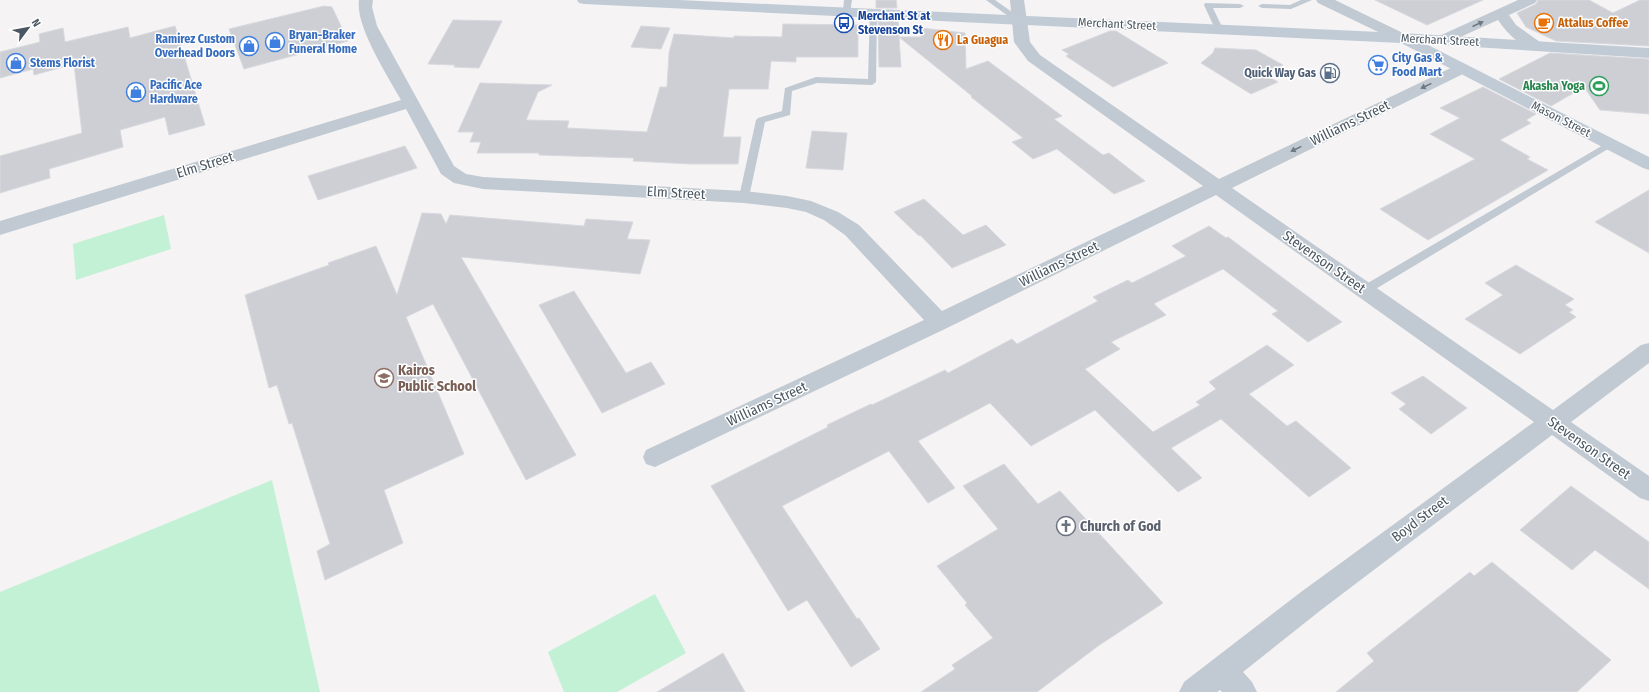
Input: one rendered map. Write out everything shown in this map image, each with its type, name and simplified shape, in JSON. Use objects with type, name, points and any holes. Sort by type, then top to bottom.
[{"type":"main road","name":"Merchant Street","points":[[584,0],[847,6],[873,12],[1442,40],[1649,53]]},
{"type":"main road","name":"Mason Street","points":[[1402,38],[1649,164]]},
{"type":"main road","points":[[1471,42],[1465,47],[1466,54],[1476,68],[1510,93]]},
{"type":"street","name":"Elm Street","points":[[366,0],[365,7],[368,26],[447,170],[461,179],[484,183],[744,197],[788,202],[811,207],[831,216],[852,230],[939,322]]},
{"type":"street","name":"Stevenson Street","points":[[1017,0],[1018,19],[1022,42],[1034,58],[1649,490]]},
{"type":"street","name":"Mason Street","points":[[1323,0],[1402,38]]},
{"type":"street","points":[[1442,40],[1530,0]]},
{"type":"street","points":[[1501,14],[1511,28],[1534,45]]},
{"type":"street","name":"Williams Street","points":[[655,457],[939,322],[1461,69]]},
{"type":"street","name":"Elm Street","points":[[0,228],[409,103]]},
{"type":"street","name":"Boyd Street","points":[[1194,692],[1223,671],[1324,591],[1530,438],[1553,423],[1649,352]]},
{"type":"street","points":[[1223,671],[1242,692]]},
{"type":"lane","points":[[990,0],[1018,19]]},
{"type":"lane","points":[[1262,6],[1291,7],[1308,0]]},
{"type":"lane","points":[[1219,29],[1208,5],[1240,6]]},
{"type":"lane","points":[[744,197],[761,120],[787,113],[788,90],[816,80],[872,82],[873,12]]},
{"type":"lane","points":[[1365,290],[1610,144]]},
{"type":"green space","points":[[164,215],[171,249],[76,280],[73,244]]},
{"type":"green space","points":[[272,480],[320,692],[0,692],[0,592]]},
{"type":"green space","points":[[655,594],[686,653],[617,692],[564,692],[548,652]]},
{"type":"building","points":[[876,0],[896,0],[897,8],[876,8]]},
{"type":"building","points":[[1375,0],[1483,0],[1427,25]]},
{"type":"building","points":[[1538,0],[1589,0],[1613,13],[1640,0],[1649,0],[1649,46],[1556,41],[1526,27],[1517,13],[1536,4]]},
{"type":"building","points":[[324,6],[332,7],[348,41],[244,69],[229,29]]},
{"type":"building","points":[[453,20],[502,21],[479,68],[428,64]]},
{"type":"building","points":[[878,20],[898,20],[901,67],[879,67]]},
{"type":"building","points":[[783,24],[858,25],[858,57],[796,57],[796,62],[771,61],[768,89],[729,89],[723,137],[741,137],[738,164],[691,164],[633,161],[634,158],[539,155],[539,153],[477,153],[481,142],[470,142],[474,132],[458,132],[480,83],[552,85],[538,92],[526,120],[569,121],[567,128],[647,132],[660,87],[667,87],[669,53],[674,34],[734,38],[734,36],[782,37]]},
{"type":"building","name":"Pacific Ace Hardware","points":[[175,26],[205,125],[169,135],[165,117],[120,130],[123,147],[49,169],[50,178],[0,193],[0,156],[82,133],[74,64],[34,75],[33,69],[0,78],[0,52],[40,42],[39,34],[63,28],[65,42],[128,27],[130,38]]},
{"type":"building","points":[[641,26],[670,28],[661,49],[631,47]]},
{"type":"building","points":[[921,28],[965,33],[966,69],[988,61],[1062,116],[1054,119],[1103,155],[1109,153],[1145,181],[1114,194],[1057,149],[1033,159],[1012,142],[1023,138],[899,37],[921,37]]},
{"type":"building","points":[[1110,31],[1116,31],[1168,63],[1113,87],[1066,56],[1069,54],[1062,50]]},
{"type":"building","points":[[1215,48],[1256,50],[1283,65],[1264,74],[1278,82],[1251,94],[1201,63],[1213,53]]},
{"type":"building","points":[[1550,53],[1649,59],[1649,114],[1600,110],[1584,87],[1551,106],[1499,79]]},
{"type":"building","points":[[1483,87],[1536,114],[1526,120],[1531,123],[1500,140],[1530,157],[1527,159],[1548,170],[1428,240],[1380,209],[1475,159],[1430,134],[1460,118],[1440,108]]},
{"type":"building","points":[[812,131],[847,133],[843,170],[806,168]]},
{"type":"building","points":[[405,146],[417,168],[318,200],[308,176]]},
{"type":"building","points":[[1649,190],[1649,253],[1595,222]]},
{"type":"building","points":[[924,199],[963,235],[986,225],[1006,245],[952,268],[920,235],[919,236],[894,212]]},
{"type":"building","points":[[422,213],[441,214],[446,224],[450,215],[584,226],[586,219],[633,222],[627,239],[650,240],[640,274],[461,257],[576,455],[526,480],[433,304],[406,317],[464,454],[384,490],[403,543],[325,580],[317,551],[330,544],[292,423],[289,424],[277,385],[269,388],[245,295],[329,265],[328,263],[376,246],[397,295]]},
{"type":"building","points":[[1209,226],[1226,238],[1228,237],[1342,322],[1308,342],[1272,314],[1278,311],[1223,269],[1155,303],[1154,304],[1166,315],[1111,342],[1120,349],[1085,369],[1153,432],[1200,405],[1196,402],[1216,389],[1209,382],[1267,345],[1294,365],[1249,394],[1287,426],[1296,421],[1351,468],[1309,497],[1221,419],[1171,448],[1202,478],[1178,492],[1095,410],[1031,446],[990,403],[918,441],[955,488],[928,503],[889,451],[782,506],[857,619],[859,618],[880,649],[851,667],[807,600],[788,611],[711,486],[828,427],[827,425],[871,404],[872,405],[945,370],[948,373],[1012,339],[1017,344],[1098,301],[1093,297],[1128,280],[1132,283],[1186,256],[1172,246]]},
{"type":"building","points":[[1516,265],[1574,299],[1565,305],[1573,310],[1569,312],[1576,317],[1520,354],[1465,319],[1503,295],[1485,283]]},
{"type":"building","points":[[574,291],[626,373],[651,362],[665,384],[602,413],[539,305]]},
{"type":"building","points":[[1423,376],[1467,408],[1431,434],[1399,409],[1406,404],[1391,393]]},
{"type":"building","points":[[1004,464],[1038,504],[1060,491],[1163,603],[1098,646],[1037,692],[921,692],[955,669],[952,665],[993,638],[965,605],[967,603],[937,566],[998,529],[963,486]]},
{"type":"building","points":[[1571,486],[1649,542],[1649,589],[1595,550],[1572,570],[1520,530]]},
{"type":"building","points":[[1492,562],[1611,660],[1577,692],[1336,692],[1374,661],[1367,653],[1470,572],[1474,576]]},
{"type":"building","points":[[723,653],[745,692],[657,692]]},
{"type":"place","name":"Merchant St at Stevenson St","points":[[844,23]]},
{"type":"place","name":"Attalus Coffee","points":[[1544,23]]},
{"type":"place","name":"La Guagua","points":[[943,40]]},
{"type":"place","name":"Bryan-Braker Funeral Home","points":[[275,42]]},
{"type":"place","name":"Ramirez Custom Overhead Doors","points":[[249,46]]},
{"type":"place","name":"Stems Florist","points":[[16,63]]},
{"type":"place","name":"City Gas & Food Mart","points":[[1378,65]]},
{"type":"place","name":"Quick Way Gas","points":[[1330,73]]},
{"type":"place","name":"Akasha Yoga","points":[[1599,86]]},
{"type":"place","name":"Pacific Ace Hardware","points":[[136,92]]},
{"type":"place","name":"Kairos Public School","points":[[384,378]]},
{"type":"place","name":"Church of God","points":[[1066,526]]}]
